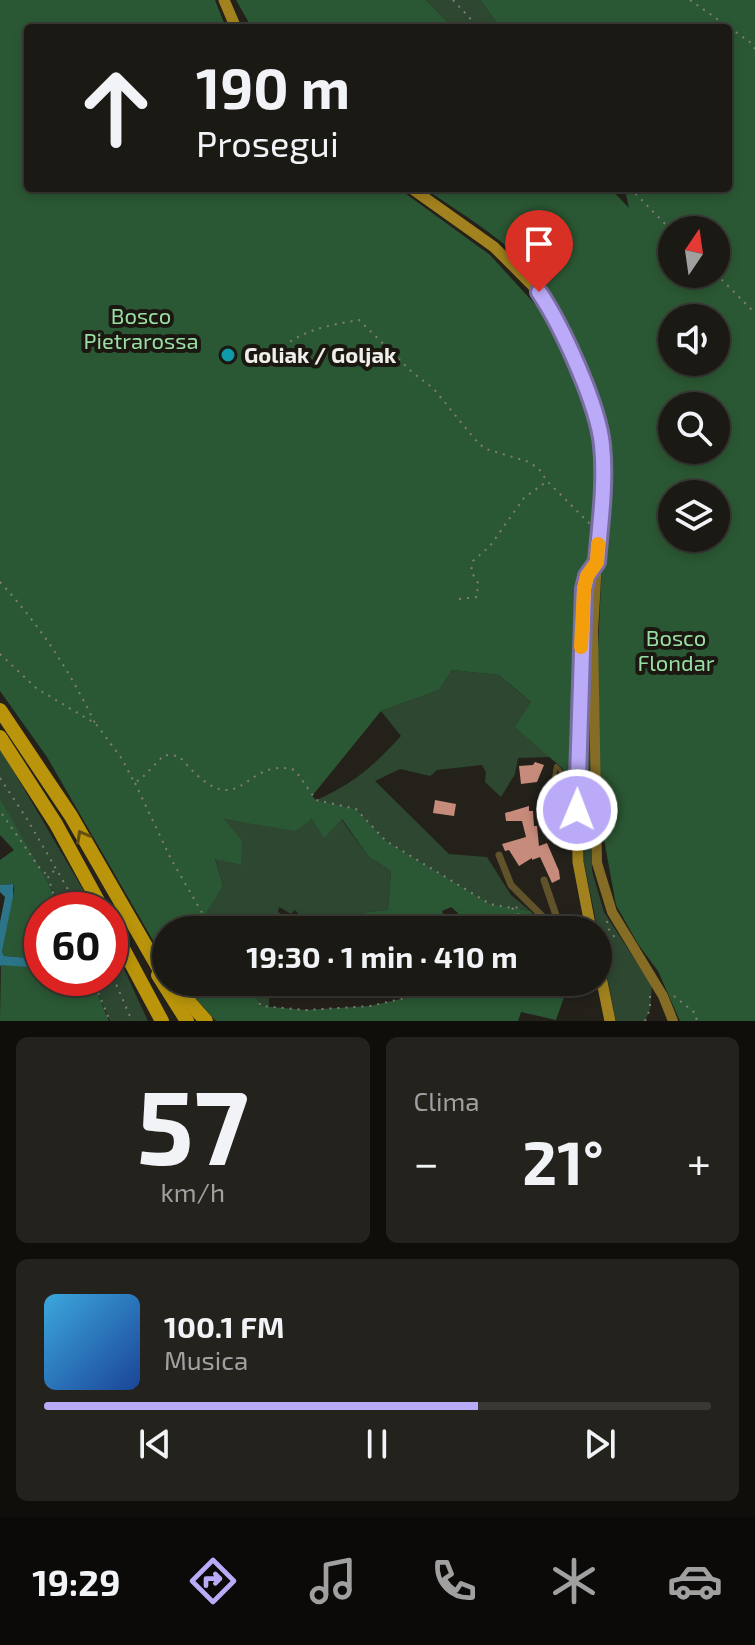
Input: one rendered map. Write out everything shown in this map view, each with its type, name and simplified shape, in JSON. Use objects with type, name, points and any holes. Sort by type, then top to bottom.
[{"type":"highway","points":[[0,710],[62,803],[113,892]]},
{"type":"highway","points":[[0,737],[56,824],[93,892]]},
{"type":"highway","points":[[128,916],[152,953]]},
{"type":"highway","points":[[128,917],[152,956]]},
{"type":"highway","points":[[128,920],[151,965],[187,1021]]},
{"type":"highway","points":[[128,921],[179,1021]]},
{"type":"highway","points":[[128,958],[161,1021]]},
{"type":"highway","points":[[178,996],[196,1021]]},
{"type":"highway","points":[[182,996],[206,1021]]},
{"type":"main road","points":[[224,0],[234,24]]},
{"type":"main road","points":[[417,192],[494,247],[539,292],[564,335],[600,434],[602,478],[593,632],[597,863],[612,912],[658,987],[673,1021]]},
{"type":"main road","points":[[588,916],[578,862],[577,806],[584,589],[587,576],[597,562]]},
{"type":"main road","points":[[604,996],[610,1021]]},
{"type":"street","points":[[499,855],[511,885],[544,916]]},
{"type":"street","points":[[544,880],[557,916]]},
{"type":"lane","points":[[553,783],[556,766],[570,802],[577,806]]},
{"type":"path","points":[[453,0],[475,24]]},
{"type":"path","points":[[690,0],[724,24]]},
{"type":"path","points":[[732,29],[755,49]]},
{"type":"path","points":[[634,192],[658,217]]},
{"type":"path","points":[[730,288],[755,313]]},
{"type":"path","points":[[278,352],[287,342],[322,327],[359,320],[413,373],[433,388],[478,443],[486,449],[529,462],[539,469],[547,481],[599,532]]},
{"type":"path","points":[[459,599],[477,597],[478,583],[471,571],[473,561],[490,546],[524,498],[547,481]]},
{"type":"path","points":[[0,582],[26,611],[70,672],[96,724],[122,759],[171,859],[204,916]]},
{"type":"path","points":[[0,654],[36,688],[96,724]]},
{"type":"path","points":[[134,782],[140,780],[164,755],[179,756],[197,778],[223,791],[232,791],[269,769],[295,770],[316,800],[356,809],[386,841],[490,904],[512,908],[532,905]]},
{"type":"path","points":[[0,778],[69,892]]},
{"type":"path","points":[[2,814],[48,876],[53,892]]},
{"type":"path","points":[[48,876],[55,870]]},
{"type":"path","points":[[512,908],[520,916]]},
{"type":"path","points":[[645,1021],[650,1009],[652,986],[679,999],[695,1013],[697,1021]]},
{"type":"path","points":[[100,996],[110,1021]]},
{"type":"path","points":[[121,996],[132,1021]]},
{"type":"path","points":[[256,996],[261,1006],[306,1010],[370,1006],[414,996]]},
{"type":"green space","name":"Bosco Pietrarossa","points":[[0,0],[215,0],[224,24],[24,24],[24,192],[403,192],[490,255],[545,315],[585,406],[595,443],[592,547],[577,586],[573,794],[562,768],[515,727],[531,702],[499,675],[452,670],[439,690],[381,711],[312,796],[316,800],[356,809],[386,841],[490,904],[530,911],[535,916],[458,916],[451,907],[442,911],[443,916],[359,916],[388,910],[391,871],[369,857],[342,819],[324,838],[312,819],[295,831],[224,819],[242,841],[241,865],[215,859],[223,886],[205,916],[152,916],[152,939],[128,892],[125,892],[47,757],[0,691]]},
{"type":"green space","points":[[236,0],[426,0],[449,24],[250,24]]},
{"type":"green space","points":[[426,0],[480,0],[498,24],[449,24]]},
{"type":"green space","name":"Bosco Flondar","points":[[480,0],[755,0],[755,1021],[680,1021],[658,971],[616,905],[599,812],[598,649],[604,519],[611,477],[603,424],[574,343],[542,284],[507,247],[430,192],[614,192],[629,208],[625,192],[732,192],[732,24],[498,24]]},
{"type":"green space","points":[[589,643],[592,871],[607,916],[595,916],[584,862]]},
{"type":"green space","points":[[452,670],[499,675],[532,703],[516,727],[555,761],[549,757],[518,758],[515,774],[501,797],[485,782],[486,772],[482,765],[437,770],[430,776],[400,769],[375,781],[449,854],[487,857],[511,895],[530,911],[490,904],[386,841],[356,809],[316,800],[362,773],[401,736],[381,711],[439,690]]},
{"type":"green space","points":[[0,748],[84,892],[53,892],[0,805]]},
{"type":"green space","points":[[0,799],[52,892],[24,892],[24,958],[4,956],[2,952],[14,890],[13,884],[0,885],[0,860],[14,850],[0,835]]},
{"type":"green space","points":[[222,819],[253,822],[341,819],[369,857],[391,871],[388,910],[360,916],[300,916],[295,910],[291,914],[279,907],[278,912],[284,916],[205,916],[223,886],[215,858],[240,865]]},
{"type":"green space","points":[[612,924],[652,986],[650,1009],[645,1021],[616,1021],[611,996]]},
{"type":"green space","points":[[1,964],[24,966],[24,996],[99,996],[109,1021],[0,1021]]},
{"type":"green space","points":[[128,978],[148,1021],[110,1021],[99,996],[128,996]]},
{"type":"green space","points":[[193,996],[256,996],[261,1006],[306,1010],[370,1006],[414,996],[564,997],[556,1020],[521,1012],[518,1021],[216,1021]]},
{"type":"green space","points":[[256,996],[269,996],[269,1008],[261,1006]]},
{"type":"water","points":[[13,884],[2,952],[4,956],[24,958],[24,967],[0,967],[0,922],[5,897],[0,892],[0,885]]},
{"type":"building","points":[[535,762],[544,765],[537,782],[521,784],[519,766],[533,765]]},
{"type":"building","points":[[435,800],[456,804],[454,816],[433,813]]},
{"type":"building","points":[[529,806],[529,811],[533,811],[534,826],[537,826],[539,846],[547,843],[559,871],[560,879],[552,883],[540,857],[519,866],[502,844],[526,837],[522,821],[506,821],[505,813]]},
{"type":"slow traffic","points":[[581,647],[584,589],[587,576],[597,562],[598,544]]},
{"type":"place","name":"Goliak / Goljak","points":[[228,355]]},
{"type":"route","points":[[539,292],[564,335],[593,411],[602,445],[597,562],[587,576],[584,589],[577,810]]}]
